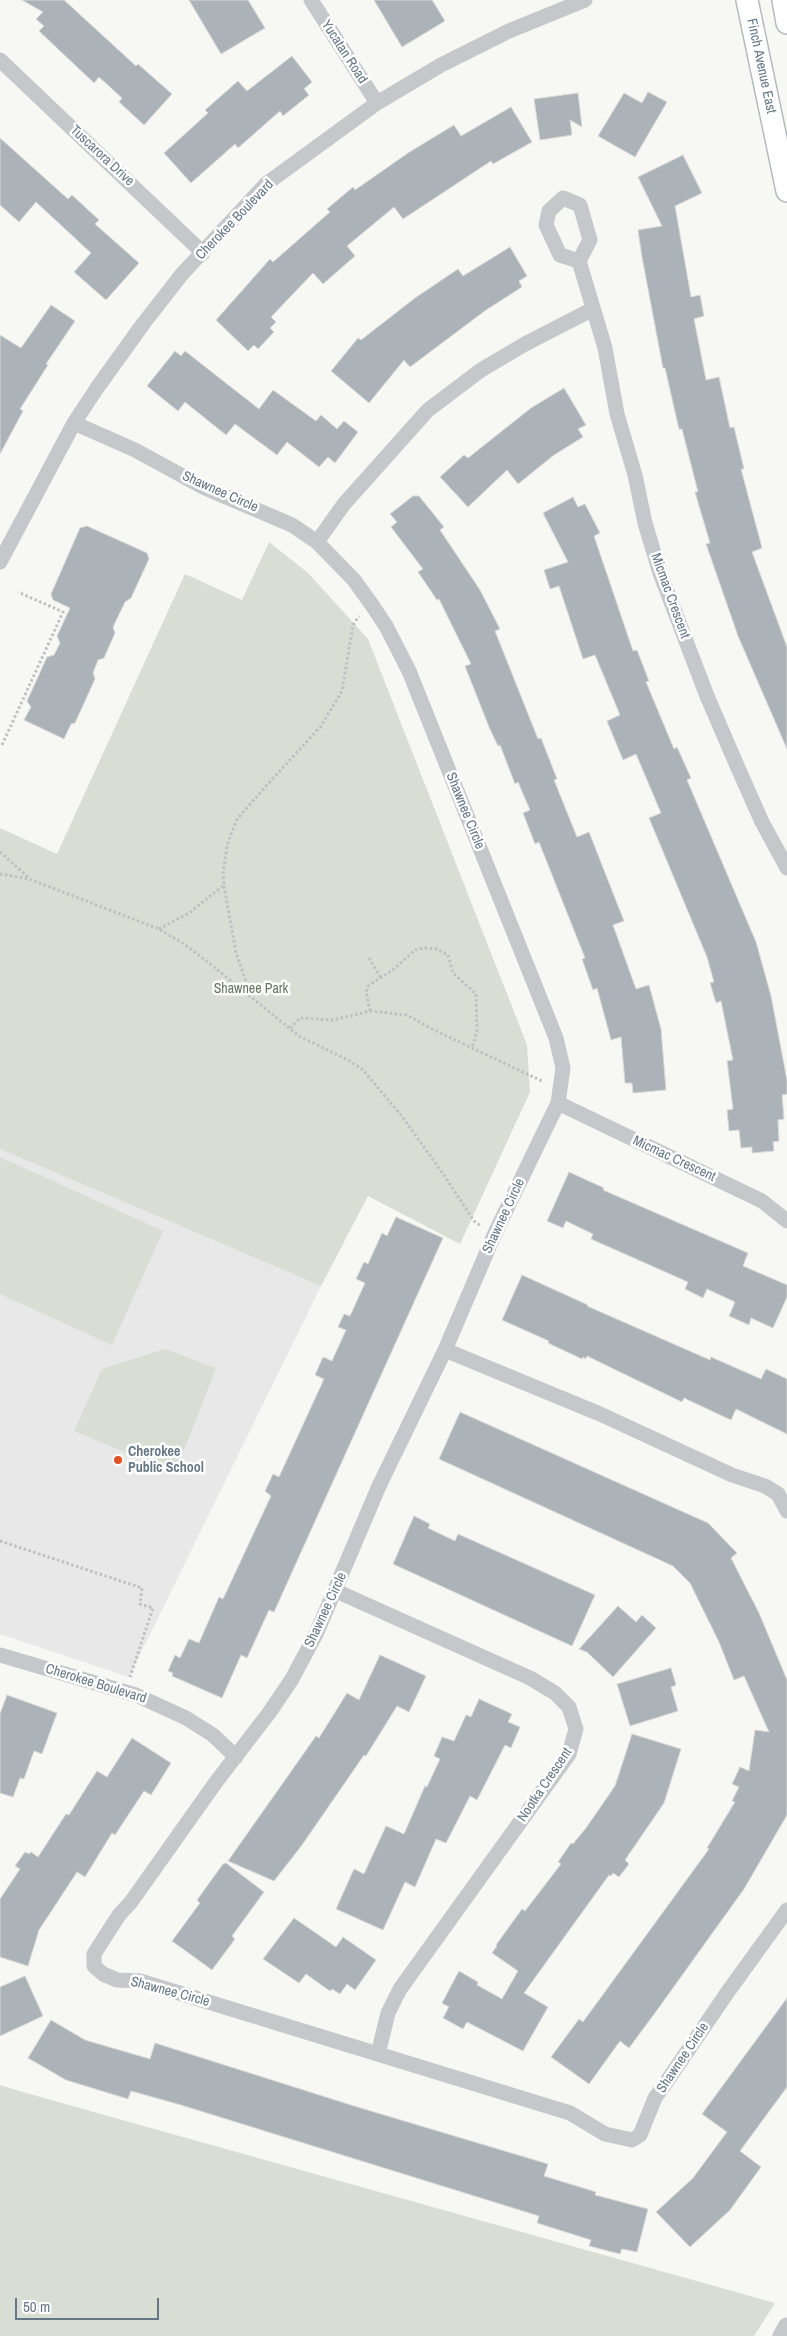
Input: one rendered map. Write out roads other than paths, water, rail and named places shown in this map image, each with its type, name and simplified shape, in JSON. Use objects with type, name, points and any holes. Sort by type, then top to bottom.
[{"type":"main road","name":"Finch Avenue East","points":[[747,0],[787,190]]},
{"type":"main road","points":[[783,0],[787,23]]},
{"type":"street","name":"Yucatan Road","points":[[311,0],[378,103]]},
{"type":"street","name":"Cherokee Boulevard","points":[[0,562],[74,423],[143,324],[182,274],[266,184],[378,103],[441,65],[509,31],[585,0]]},
{"type":"street","name":"Tuscarora Drive","points":[[0,60],[203,253]]},
{"type":"street","name":"Micmac Crescent","points":[[579,261],[605,348],[617,414],[660,573],[734,759],[762,822],[787,868]]},
{"type":"street","points":[[317,542],[344,504],[428,410],[481,370],[593,310]]},
{"type":"street","name":"Shawnee Circle","points":[[74,423],[135,450],[203,487],[273,516],[317,542],[354,580],[386,626],[409,671],[556,1038],[563,1068],[558,1103],[495,1233],[445,1350],[380,1486],[336,1591],[292,1680],[131,1902],[119,1915],[94,1954],[94,1966],[103,1974],[117,1980],[140,1981],[570,2113],[606,2134],[632,2140],[640,2135],[655,2098],[727,1992],[787,1910]]},
{"type":"street","name":"Micmac Crescent","points":[[558,1103],[762,1201],[787,1221]]},
{"type":"street","points":[[445,1350],[600,1414],[732,1474],[765,1486],[778,1494],[787,1511]]},
{"type":"street","name":"Nootka Crescent","points":[[336,1591],[530,1678],[555,1694],[569,1707],[576,1730],[572,1747],[564,1761],[400,1989],[388,2014],[378,2054]]},
{"type":"street","name":"Cherokee Boulevard","points":[[0,1655],[136,1695],[186,1718],[213,1735],[236,1756]]},
{"type":"street","points":[[782,2336],[787,2327]]},
{"type":"place","name":"Cherokee Public School","points":[[118,1460]]},
{"type":"park label","name":"Shawnee Park","points":[[251,989]]}]
